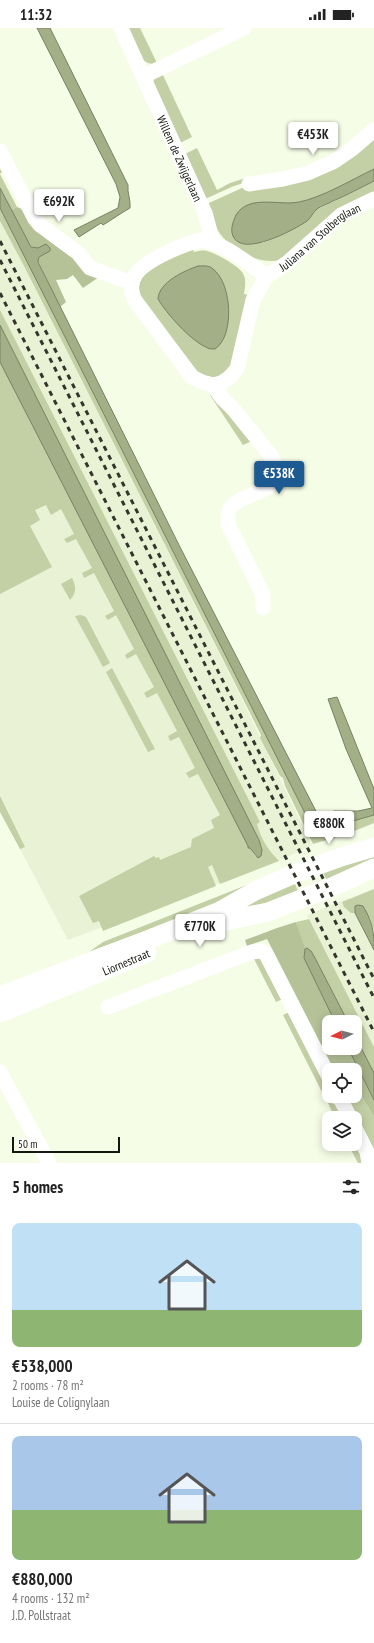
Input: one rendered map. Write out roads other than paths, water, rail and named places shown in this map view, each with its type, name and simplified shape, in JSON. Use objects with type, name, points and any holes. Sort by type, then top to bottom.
[{"type":"street","name":"Willem de Zwijgerlaan","points":[[121,28],[144,76],[205,214],[213,242]]},
{"type":"street","points":[[144,76],[244,28]]},
{"type":"street","points":[[249,184],[283,179],[308,173],[333,162],[352,149],[374,130]]},
{"type":"street","points":[[0,151],[35,219],[40,225],[78,253],[90,268],[132,283],[134,299],[192,377],[213,385],[222,398],[234,410],[272,457],[276,466],[276,475],[272,483],[264,489],[233,504],[228,516],[228,524],[263,595],[262,608]]},
{"type":"street","name":"Juliana van Stolberglaan","points":[[213,385],[221,383],[229,378],[237,369],[253,300],[267,276],[287,264],[341,215],[374,199]]},
{"type":"street","name":"Juliana van Stolberglaan","points":[[132,283],[136,274],[163,254],[192,242],[202,240],[213,242],[223,247],[267,276]]},
{"type":"street","name":"Liornestraat","points":[[0,996],[220,911],[254,891],[294,874],[374,847]]},
{"type":"street","name":"Liornestraat","points":[[0,1013],[72,985],[225,921],[268,912],[320,892],[374,868]]},
{"type":"street","points":[[108,1006],[252,952],[261,950],[267,956],[322,1063]]},
{"type":"street","points":[[0,1072],[49,1163]]},
{"type":"street","points":[[362,1142],[367,1152],[369,1163]]},
{"type":"railway","points":[[0,241],[374,979]]},
{"type":"railway","points":[[0,260],[374,998]]},
{"type":"railway","points":[[0,293],[374,1032]]}]
